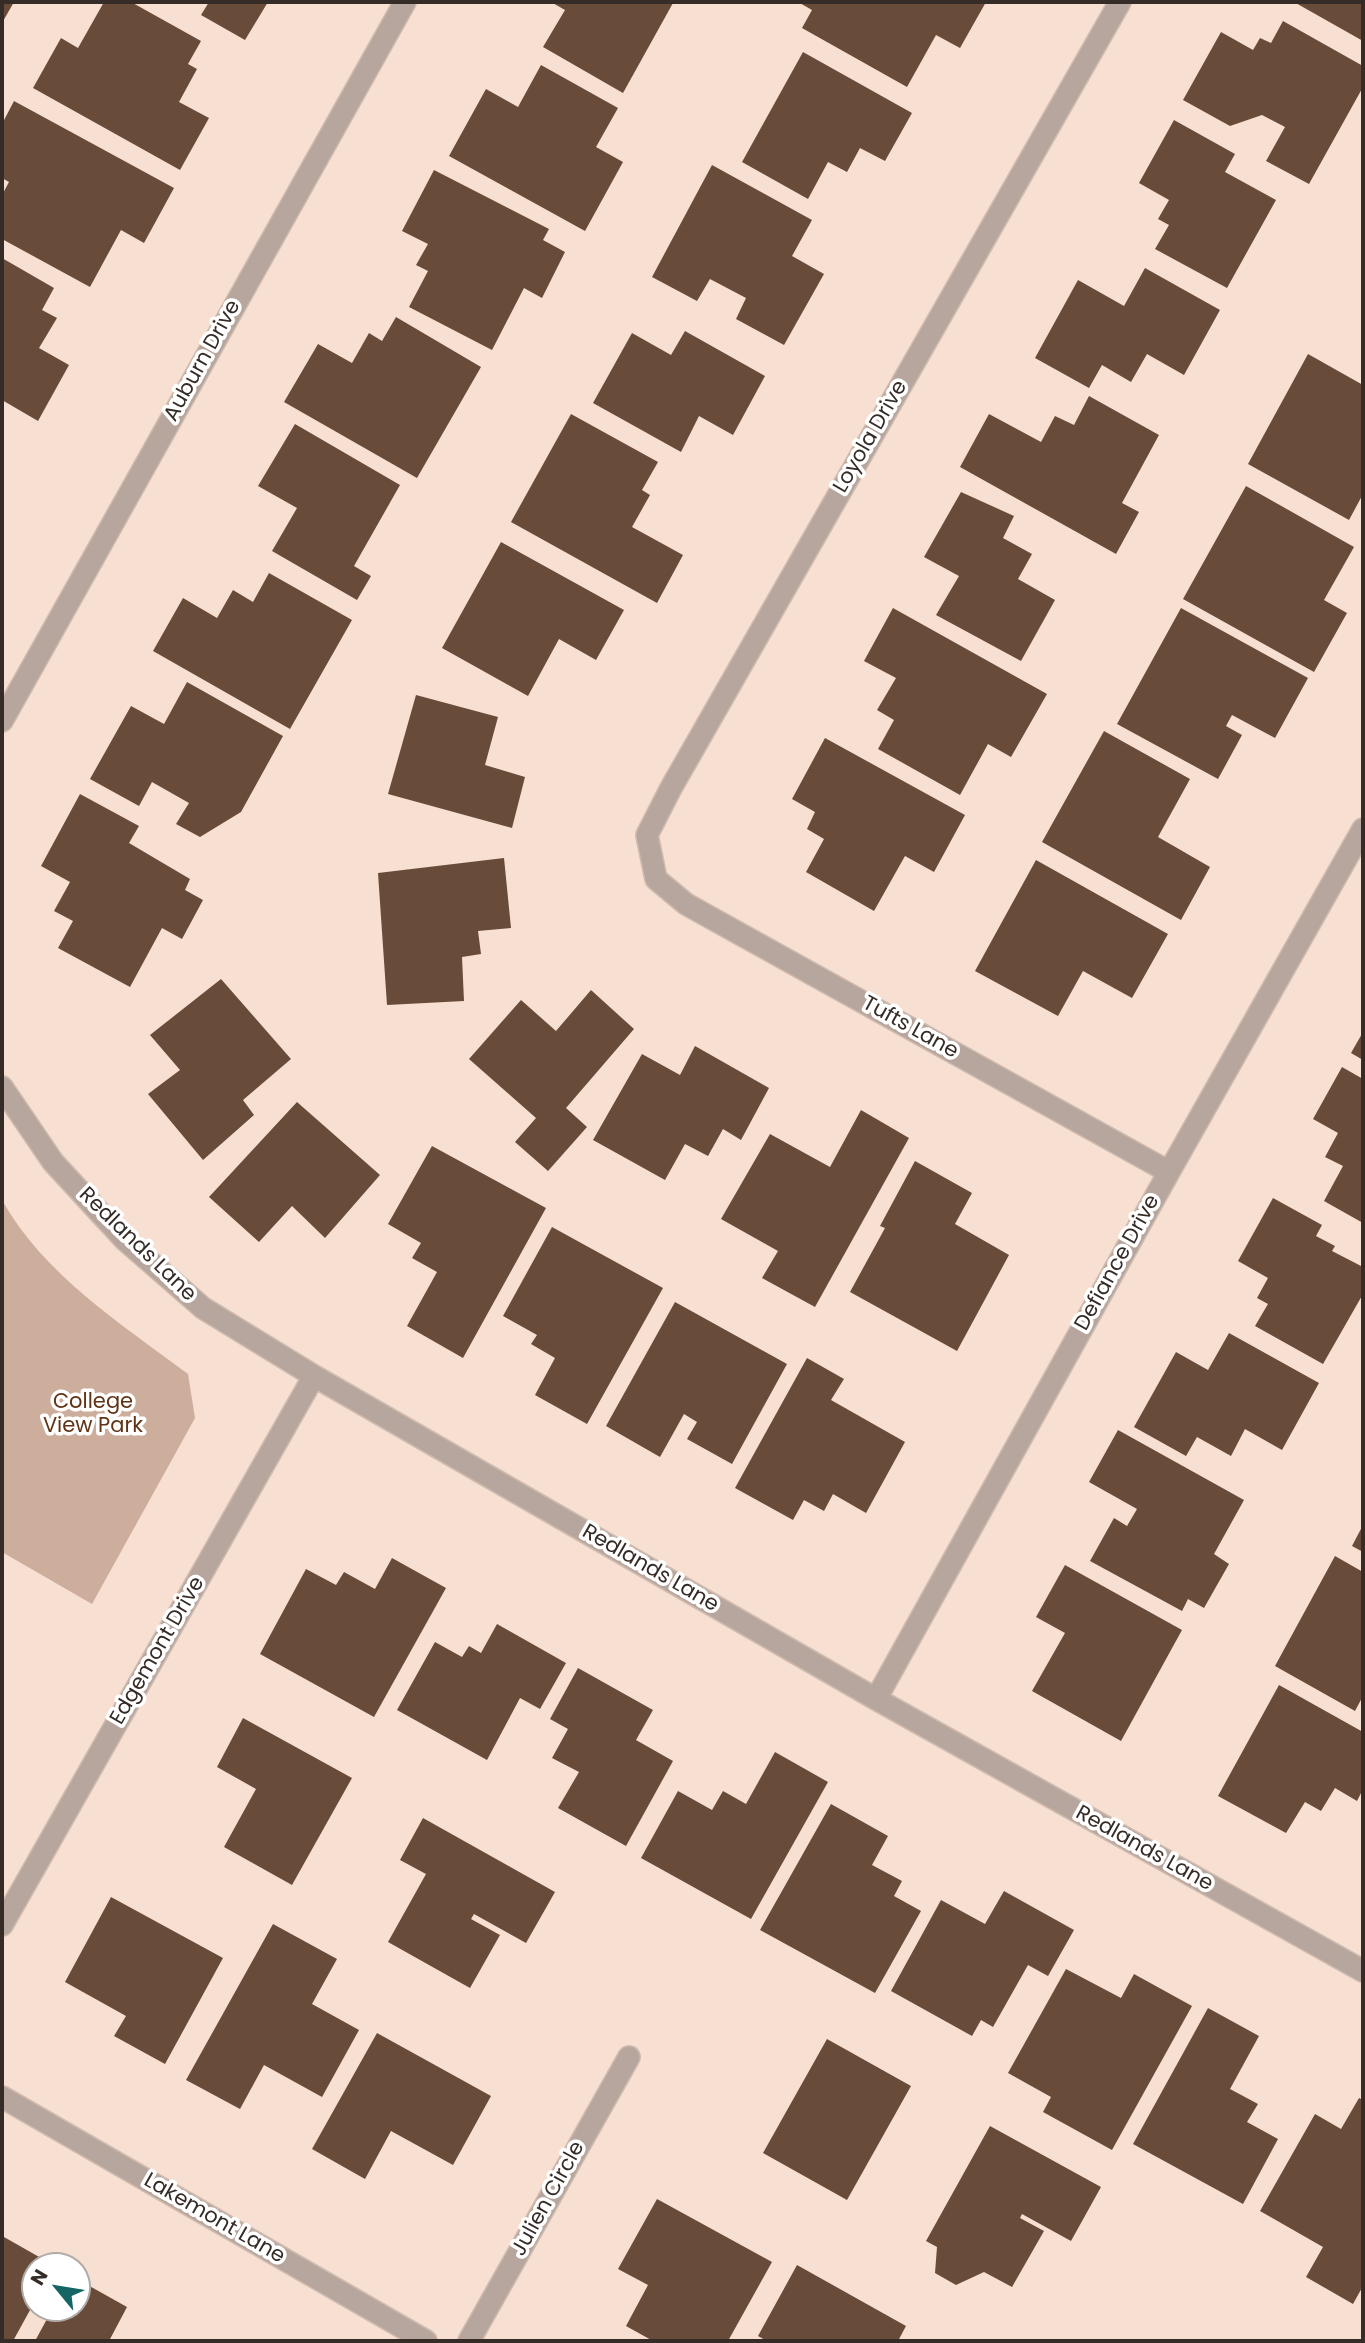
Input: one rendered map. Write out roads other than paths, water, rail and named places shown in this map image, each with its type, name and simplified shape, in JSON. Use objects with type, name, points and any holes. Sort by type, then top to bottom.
[{"type":"street","name":"Auburn Drive","points":[[2,721],[405,2]]},
{"type":"street","name":"Loyola Drive","points":[[656,879],[647,835],[671,788],[1120,2]]},
{"type":"street","name":"Defiance Drive","points":[[876,1699],[1363,829]]},
{"type":"street","name":"Tufts Lane","points":[[656,879],[686,904],[1169,1172]]},
{"type":"street","name":"Redlands Lane","points":[[2,1087],[53,1162],[125,1240],[202,1308],[314,1376],[876,1699],[1363,1971]]},
{"type":"street","name":"Edgemont Drive","points":[[2,1925],[314,1376]]},
{"type":"street","name":"Julien Circle","points":[[468,2341],[629,2057]]},
{"type":"street","name":"Lakemont Lane","points":[[2,2097],[426,2341]]},
{"type":"park label","name":"College View Park","points":[[93,1415]]}]
